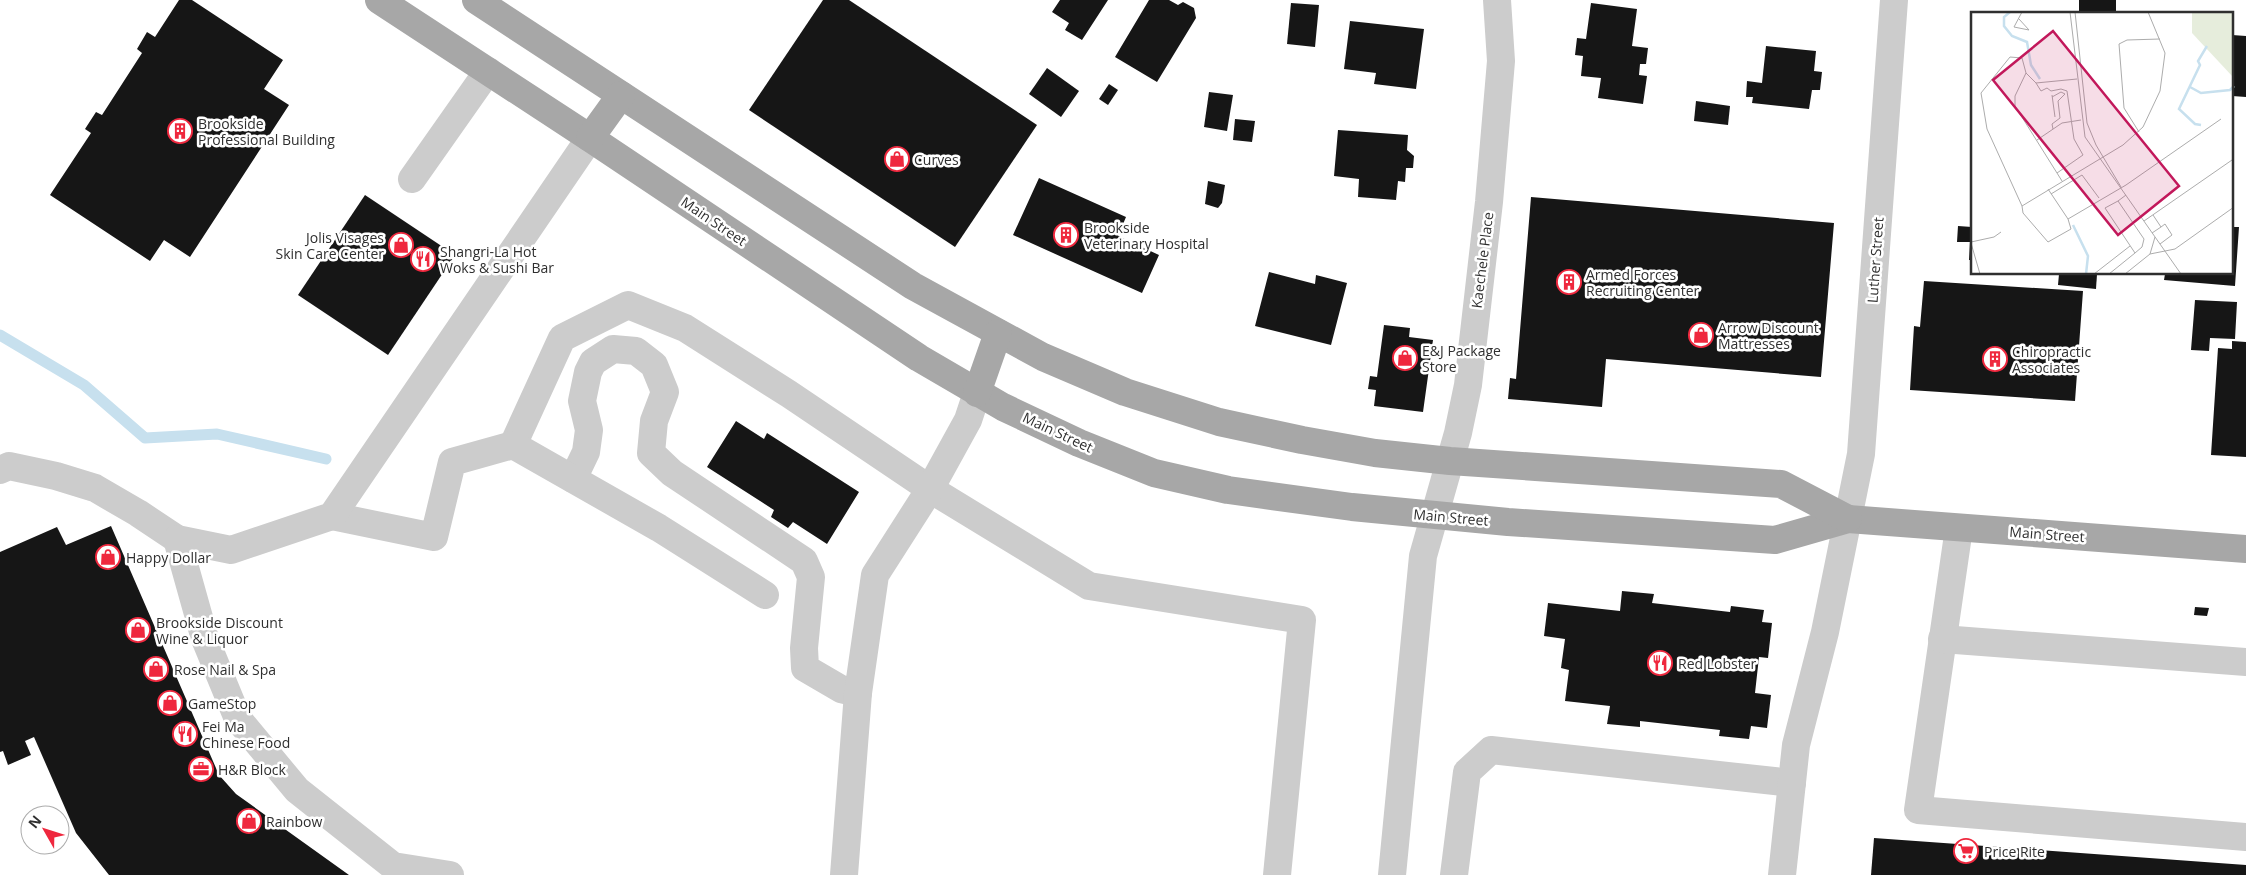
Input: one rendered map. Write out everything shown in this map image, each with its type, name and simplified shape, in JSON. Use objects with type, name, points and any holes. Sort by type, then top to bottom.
[{"type":"main road","name":"Main Street","points":[[379,0],[590,138],[919,358],[977,393],[1079,443],[1154,473],[1228,490],[1352,507],[1434,515],[1775,540],[1848,519],[2246,549]]},
{"type":"main road","name":"Main Street","points":[[476,0],[913,286],[1043,357],[1125,392],[1219,422],[1375,453],[1450,461],[1781,484],[1848,519]]},
{"type":"main road","points":[[590,138],[620,95]]},
{"type":"main road","points":[[977,393],[998,333]]},
{"type":"street","name":"Kaechele Place","points":[[1392,875],[1423,556],[1450,461],[1468,385],[1489,202],[1501,61],[1497,0]]},
{"type":"street","name":"Luther Street","points":[[1782,875],[1796,745],[1826,632],[1861,454],[1894,0]]},
{"type":"street","points":[[412,179],[488,71]]},
{"type":"street","points":[[332,516],[590,138]]},
{"type":"street","points":[[513,445],[562,338],[628,305],[685,328],[789,394],[930,489],[1089,586],[1302,620],[1277,875]]},
{"type":"street","points":[[573,479],[586,452],[589,430],[582,401],[588,372],[593,362],[614,349],[636,351],[654,365],[665,392],[654,421],[651,454],[672,473],[804,561],[811,577],[804,648],[805,668],[841,689],[858,693]]},
{"type":"street","points":[[844,875],[858,693],[875,575],[930,489],[968,420],[977,393]]},
{"type":"street","points":[[0,470],[9,466],[56,476],[95,488],[138,513],[177,540],[231,550],[332,516],[434,537],[452,462],[513,445],[659,528],[765,595]]},
{"type":"street","points":[[1959,528],[1918,810],[2246,837]]},
{"type":"street","points":[[177,540],[205,640],[238,719],[297,790],[393,866],[450,875]]},
{"type":"street","points":[[1942,639],[2246,662]]},
{"type":"street","points":[[1454,875],[1467,772],[1491,750],[1792,783]]},
{"type":"building","name":"Brookside Professional Building","points":[[179,0],[192,0],[283,60],[264,89],[289,105],[190,257],[164,240],[150,261],[50,195],[91,133],[85,129],[96,112],[102,115],[142,53],[137,49],[147,32],[155,37]]},
{"type":"building","points":[[823,0],[849,0],[1037,125],[955,247],[749,110]]},
{"type":"building","points":[[1060,0],[1108,0],[1082,40],[1065,30],[1069,23],[1052,12]]},
{"type":"building","points":[[1149,0],[1169,0],[1178,5],[1183,2],[1194,8],[1196,18],[1157,82],[1115,57]]},
{"type":"building","points":[[2079,0],[2116,0],[2116,12],[2079,12]]},
{"type":"building","points":[[1291,3],[1319,5],[1315,47],[1287,44]]},
{"type":"building","points":[[1591,3],[1637,9],[1632,46],[1648,48],[1646,64],[1640,64],[1639,75],[1647,76],[1643,104],[1598,98],[1601,78],[1581,76],[1583,56],[1575,55],[1577,38],[1586,39]]},
{"type":"building","points":[[1350,21],[1424,29],[1416,89],[1374,84],[1376,73],[1344,69]]},
{"type":"building","points":[[2234,35],[2246,36],[2246,97],[2234,96]]},
{"type":"building","points":[[1766,46],[1816,51],[1814,71],[1822,72],[1820,90],[1812,90],[1809,109],[1752,103],[1753,97],[1746,97],[1747,81],[1762,83]]},
{"type":"building","points":[[1047,68],[1079,91],[1061,117],[1029,94]]},
{"type":"building","points":[[1109,84],[1118,90],[1108,105],[1099,99]]},
{"type":"building","points":[[1209,92],[1233,95],[1227,131],[1204,127]]},
{"type":"building","points":[[1696,101],[1730,106],[1728,125],[1694,121]]},
{"type":"building","points":[[1235,119],[1255,121],[1252,142],[1233,140]]},
{"type":"building","points":[[1338,130],[1408,135],[1407,150],[1414,156],[1413,168],[1406,168],[1405,182],[1398,181],[1396,200],[1358,197],[1359,179],[1334,176]]},
{"type":"building","name":"Brookside Veterinary Hospital","points":[[1039,178],[1126,217],[1118,236],[1159,255],[1142,293],[1013,235]]},
{"type":"building","points":[[1208,181],[1225,185],[1222,203],[1218,208],[1205,204]]},
{"type":"building","points":[[365,195],[455,255],[388,355],[298,295]]},
{"type":"building","points":[[1531,197],[1834,223],[1821,377],[1606,359],[1602,407],[1508,399],[1510,378],[1516,379]]},
{"type":"building","points":[[1958,226],[1971,227],[1971,260],[1969,260],[1970,242],[1957,242]]},
{"type":"building","points":[[2234,227],[2239,227],[2235,286],[2164,280],[2165,275],[2234,275]]},
{"type":"building","points":[[1269,272],[1315,284],[1316,275],[1347,283],[1331,345],[1255,326]]},
{"type":"building","points":[[2059,275],[2097,275],[2096,289],[2058,285]]},
{"type":"building","name":"Chiropractic Associates","points":[[1924,281],[2083,291],[2075,401],[1910,390],[1914,326],[1920,327]]},
{"type":"building","points":[[2195,300],[2237,302],[2235,339],[2210,338],[2209,351],[2191,350]]},
{"type":"building","name":"E&J Package Store","points":[[1384,325],[1410,328],[1409,337],[1433,340],[1423,412],[1374,406],[1376,390],[1368,389],[1370,376],[1377,377]]},
{"type":"building","points":[[2232,341],[2246,342],[2246,457],[2211,455],[2218,348],[2232,349]]},
{"type":"building","points":[[736,421],[764,439],[767,433],[859,492],[827,544],[793,522],[788,528],[771,517],[774,510],[707,467]]},
{"type":"building","points":[[111,526],[219,775],[236,794],[349,875],[109,875],[76,833],[70,819],[70,805],[64,805],[34,737],[25,741],[31,755],[8,765],[3,751],[0,752],[0,552],[57,527],[66,545]]},
{"type":"building","name":"Red Lobster","points":[[1622,591],[1654,594],[1652,603],[1730,612],[1731,606],[1764,610],[1762,622],[1772,623],[1768,658],[1759,657],[1755,693],[1771,695],[1767,728],[1751,726],[1749,739],[1719,736],[1720,730],[1640,721],[1640,727],[1607,724],[1610,706],[1565,701],[1569,670],[1561,668],[1565,639],[1544,636],[1548,603],[1620,611]]},
{"type":"building","points":[[2195,607],[2209,608],[2207,616],[2194,615]]},
{"type":"building","name":"Price Rite","points":[[1874,838],[2246,865],[2246,875],[1871,875]]},
{"type":"waterway","points":[[0,335],[84,385],[145,438],[217,434],[326,459]]},
{"type":"place","name":"Brookside Professional Building","points":[[180,131]]},
{"type":"place","name":"Curves","points":[[897,159]]},
{"type":"place","name":"Brookside Veterinary Hospital","points":[[1066,235]]},
{"type":"place","name":"Jolis Visages Skin Care Center","points":[[401,245]]},
{"type":"place","name":"Shangri-La Hot Woks & Sushi Bar","points":[[423,259]]},
{"type":"place","name":"Armed Forces Recruiting Center","points":[[1569,282]]},
{"type":"place","name":"Arrow Discount Mattresses","points":[[1701,335]]},
{"type":"place","name":"E&J Package Store","points":[[1405,358]]},
{"type":"place","name":"Chiropractic Associates","points":[[1995,359]]},
{"type":"place","name":"Happy Dollar","points":[[108,557]]},
{"type":"place","name":"Brookside Discount Wine & Liquor","points":[[138,630]]},
{"type":"place","name":"Red Lobster","points":[[1660,663]]},
{"type":"place","name":"Rose Nail & Spa","points":[[156,669]]},
{"type":"place","name":"GameStop","points":[[170,703]]},
{"type":"place","name":"Fei Ma Chinese Food","points":[[185,734]]},
{"type":"place","name":"H&R Block","points":[[201,769]]},
{"type":"place","name":"Rainbow","points":[[249,821]]},
{"type":"place","name":"Price Rite","points":[[1966,851]]}]
